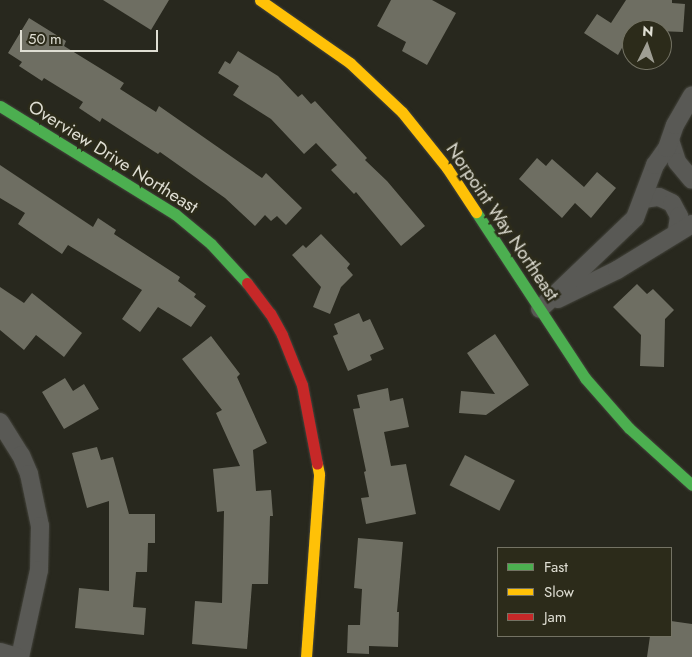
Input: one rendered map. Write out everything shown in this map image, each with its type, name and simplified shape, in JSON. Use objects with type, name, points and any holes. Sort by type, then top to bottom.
[{"type":"street","name":"Norpoint Way Northeast","points":[[264,1],[350,63],[402,112],[447,168],[585,378],[629,428],[692,485]]},
{"type":"street","points":[[540,309],[636,218],[655,165],[667,148],[675,124],[692,96]]},
{"type":"street","name":"Overview Drive Northeast","points":[[0,106],[175,214],[193,228],[254,291],[282,335],[302,385],[319,474],[306,657]]},
{"type":"street","points":[[670,140],[678,162],[692,180]]},
{"type":"street","points":[[540,309],[617,270],[685,227],[672,203],[659,196],[644,199]]},
{"type":"street","points":[[0,422],[21,455],[30,474],[40,526],[40,570],[18,657],[0,652]]},
{"type":"building","points":[[103,0],[169,0],[151,30]]},
{"type":"building","points":[[391,0],[432,0],[456,13],[427,65],[402,51],[406,42],[377,26]]},
{"type":"building","points":[[626,0],[672,0],[672,3],[685,4],[683,32],[672,32],[672,20],[622,20],[622,48],[618,55],[584,33],[597,14],[611,23]]},
{"type":"building","points":[[29,18],[66,41],[64,46],[124,83],[120,89],[156,112],[159,106],[262,178],[266,173],[302,208],[286,225],[277,216],[271,221],[265,215],[255,226],[225,198],[160,152],[158,154],[102,118],[100,122],[79,108],[83,102],[44,78],[42,81],[19,66],[22,62],[8,53]]},
{"type":"building","points":[[238,51],[278,76],[298,97],[302,94],[311,104],[315,101],[425,226],[401,246],[356,192],[354,194],[331,170],[337,165],[316,143],[304,154],[271,119],[233,95],[239,86],[218,73],[225,61],[230,64]]},
{"type":"building","points":[[537,158],[546,166],[552,159],[584,187],[597,172],[616,188],[591,218],[575,203],[562,218],[519,179]]},
{"type":"building","points":[[0,165],[93,227],[98,218],[116,230],[114,234],[180,277],[178,281],[196,294],[194,297],[206,306],[191,327],[158,307],[140,332],[122,319],[142,290],[68,245],[62,254],[18,224],[25,213],[0,198]]},
{"type":"building","points":[[321,234],[350,264],[347,268],[353,275],[341,287],[330,314],[313,307],[321,287],[292,255],[303,245],[306,248]]},
{"type":"building","points":[[637,284],[647,294],[653,289],[674,310],[665,319],[664,367],[640,366],[641,335],[613,307]]},
{"type":"building","points":[[0,287],[24,303],[32,293],[82,333],[64,357],[36,335],[24,350],[0,330]]},
{"type":"building","points":[[359,313],[363,322],[370,319],[384,349],[370,355],[372,360],[348,371],[333,336],[338,334],[334,324]]},
{"type":"building","points":[[495,334],[529,385],[486,415],[459,413],[461,391],[495,394],[467,353]]},
{"type":"building","points":[[211,336],[240,374],[237,377],[267,443],[253,450],[256,491],[271,490],[273,516],[270,516],[268,584],[252,584],[247,649],[192,644],[195,601],[222,603],[224,511],[217,512],[213,469],[240,466],[216,413],[222,410],[182,359]]},
{"type":"building","points":[[65,378],[73,391],[84,384],[99,409],[64,429],[42,392]]},
{"type":"building","points":[[388,388],[390,401],[403,398],[409,427],[384,432],[391,466],[406,464],[416,514],[366,524],[361,498],[369,497],[364,472],[366,471],[353,409],[360,408],[357,395]]},
{"type":"building","points":[[97,447],[101,460],[113,457],[129,514],[155,514],[155,543],[148,543],[147,572],[136,572],[133,607],[146,608],[144,635],[75,628],[79,588],[109,591],[109,501],[87,508],[72,453]]},
{"type":"building","points":[[465,455],[515,480],[499,511],[450,485]]},
{"type":"building","points":[[358,538],[403,542],[397,612],[399,612],[398,647],[369,646],[369,654],[347,653],[348,625],[360,625],[362,589],[354,588]]},
{"type":"building","points":[[672,621],[692,624],[692,657],[647,657],[650,637],[672,637]]},
{"type":"traffic: fast","points":[[0,106],[175,214],[211,244],[247,283]]},
{"type":"traffic: fast","points":[[476,212],[585,378],[629,428],[692,485]]},
{"type":"traffic: slow","points":[[260,0],[350,63],[402,112],[447,168],[476,212]]},
{"type":"traffic: slow","points":[[306,657],[319,474],[317,464]]},
{"type":"traffic: jam","points":[[247,283],[270,313],[282,335],[302,385],[317,464]]}]
